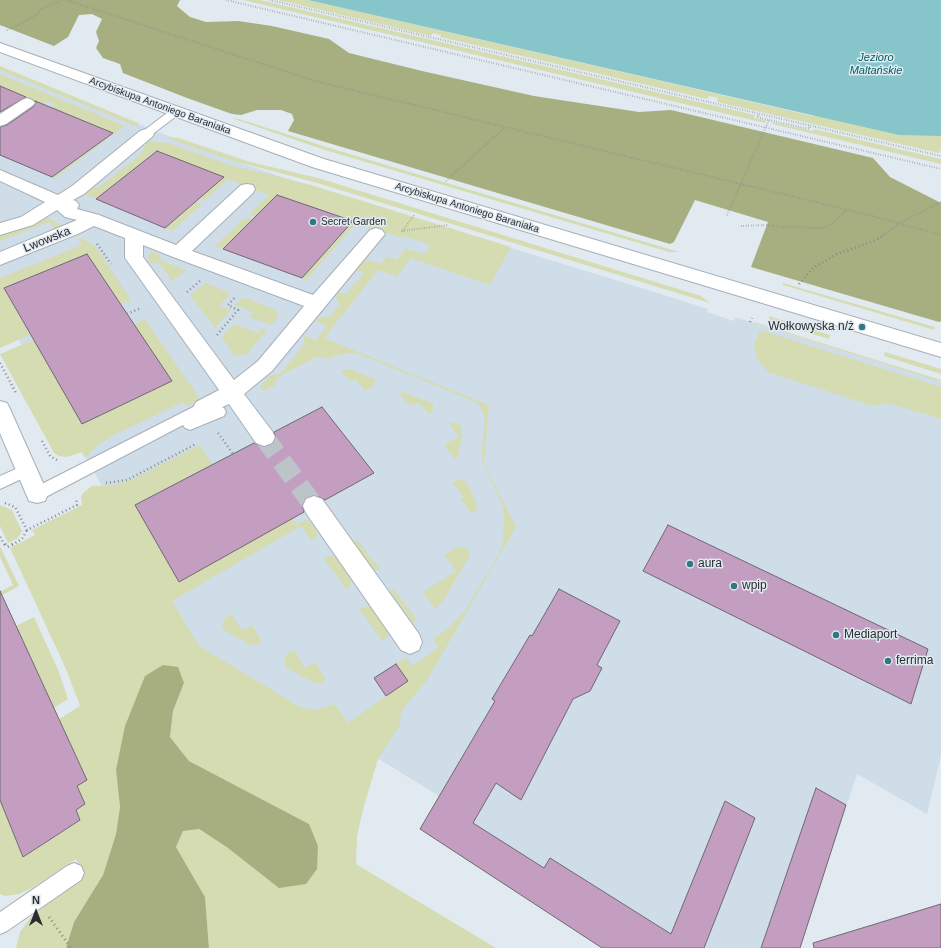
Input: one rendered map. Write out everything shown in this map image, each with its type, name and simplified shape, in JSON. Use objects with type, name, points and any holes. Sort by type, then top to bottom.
[{"type":"street","name":"Arcybiskupa Antoniego Baraniaka","points":[[0,47],[318,163],[941,350]]},
{"type":"street","points":[[0,121],[27,103]]},
{"type":"street","points":[[63,195],[146,134]]},
{"type":"street","points":[[0,175],[63,195],[71,213],[92,219],[178,253],[317,304]]},
{"type":"street","points":[[178,253],[247,189]]},
{"type":"street","name":"Lwowska","points":[[0,228],[27,221],[63,195]]},
{"type":"street","name":"Lwowska","points":[[0,260],[74,229],[92,219]]},
{"type":"street","points":[[211,410],[235,398],[265,366],[376,234]]},
{"type":"street","points":[[134,236],[134,258],[264,437]]},
{"type":"street","points":[[0,409],[37,494]]},
{"type":"street","points":[[314,506],[410,642]]},
{"type":"lane","points":[[146,134],[175,112]]},
{"type":"lane","points":[[37,494],[211,410]]},
{"type":"lane","points":[[0,483],[27,470]]},
{"type":"lane","points":[[0,924],[74,873]]},
{"type":"path","points":[[7,30],[35,16],[40,8],[63,0]]},
{"type":"path","points":[[66,0],[316,81],[741,184],[941,235]]},
{"type":"path","points":[[226,0],[941,169]]},
{"type":"path","points":[[270,0],[941,156]]},
{"type":"path","points":[[759,114],[758,117],[809,129],[810,125]]},
{"type":"path","points":[[727,215],[769,120]]},
{"type":"path","points":[[446,181],[504,127]]},
{"type":"path","points":[[799,284],[813,268],[837,254],[874,241],[899,224],[941,202]]},
{"type":"path","points":[[741,226],[824,228],[835,222],[846,210]]},
{"type":"path","points":[[397,237],[414,215]]},
{"type":"path","points":[[402,231],[448,225]]},
{"type":"path","points":[[74,229],[98,245],[116,270]]},
{"type":"path","points":[[185,294],[203,279],[198,277]]},
{"type":"path","points":[[217,335],[238,310],[228,305],[238,293]]},
{"type":"path","points":[[127,314],[142,308]]},
{"type":"path","points":[[750,322],[752,318]]},
{"type":"path","points":[[0,363],[18,396]]},
{"type":"path","points":[[211,436],[218,432],[232,454]]},
{"type":"path","points":[[39,436],[50,456],[60,461]]},
{"type":"path","points":[[100,482],[112,483],[127,480],[197,444]]},
{"type":"path","points":[[0,537],[7,547],[22,539],[27,530]]},
{"type":"path","points":[[36,899],[71,948]]},
{"type":"shaded area","points":[[0,68],[203,150],[306,185],[708,309],[707,312],[734,321],[735,317],[941,382],[941,756],[927,814],[857,774],[800,948],[602,948],[420,829],[439,796],[192,644],[0,307]]},
{"type":"green space","points":[[0,0],[180,0],[177,6],[190,17],[206,22],[238,21],[272,26],[329,39],[349,53],[534,96],[639,112],[671,110],[873,158],[890,177],[941,203],[941,321],[939,322],[751,267],[768,222],[695,200],[674,242],[670,244],[288,131],[294,120],[292,114],[281,110],[257,110],[241,115],[232,114],[187,98],[123,73],[120,64],[103,58],[96,48],[99,41],[96,32],[102,19],[92,14],[79,15],[68,37],[54,46],[0,25]]},
{"type":"green space","points":[[243,0],[260,0],[755,115],[754,118],[766,120],[765,123]]},
{"type":"green space","points":[[278,0],[308,0],[813,116],[831,115],[941,132],[941,150],[939,153],[717,102],[718,98],[709,96],[707,99],[440,37],[441,35],[433,33],[431,36]]},
{"type":"green space","points":[[0,66],[138,123],[138,127],[0,70]]},
{"type":"green space","points":[[0,74],[123,125],[123,127],[57,177],[51,179],[113,133],[54,108],[28,125],[55,104],[48,101],[42,105],[0,86]]},
{"type":"green space","points":[[231,118],[239,119],[336,150],[679,252],[669,252],[325,150]]},
{"type":"green space","points":[[773,122],[813,131],[814,129],[941,159],[941,164],[772,124]]},
{"type":"green space","points":[[164,137],[178,138],[250,162],[318,178],[701,296],[710,303],[314,182],[230,160]]},
{"type":"green space","points":[[148,141],[168,143],[227,164],[311,185],[511,247],[490,285],[411,258],[397,277],[378,270],[324,338],[489,405],[484,464],[516,527],[427,680],[401,712],[400,725],[378,759],[357,836],[356,864],[496,948],[209,948],[205,897],[176,847],[183,831],[198,829],[228,848],[309,824],[189,761],[170,737],[173,711],[184,683],[116,770],[120,807],[116,834],[103,875],[74,922],[66,948],[16,948],[20,932],[30,918],[80,881],[82,873],[76,859],[34,887],[19,894],[5,896],[0,894],[0,800],[23,857],[80,820],[76,810],[85,804],[77,786],[87,779],[59,719],[80,706],[66,669],[10,548],[35,535],[32,530],[82,505],[81,496],[92,486],[114,485],[133,479],[200,445],[212,464],[135,505],[179,582],[292,518],[296,525],[308,519],[317,531],[317,536],[312,541],[301,526],[172,601],[199,646],[300,707],[318,709],[335,704],[348,723],[408,681],[396,664],[406,657],[412,666],[439,647],[433,639],[450,627],[464,612],[499,554],[503,541],[504,514],[501,502],[483,464],[482,453],[485,420],[484,414],[478,403],[353,353],[336,355],[329,359],[317,357],[278,377],[274,386],[263,391],[260,387],[269,376],[281,373],[305,343],[303,335],[316,340],[327,326],[315,321],[321,317],[329,317],[340,304],[336,300],[337,294],[339,292],[346,294],[364,273],[357,270],[366,259],[381,264],[387,256],[397,260],[406,248],[424,254],[431,245],[404,236],[402,238],[356,223],[306,280],[302,278],[353,220],[277,195],[256,217],[249,214],[269,195],[228,179],[205,200],[199,198],[223,177],[157,151],[96,199],[84,194],[91,186],[97,188],[139,156]]},
{"type":"green space","points":[[196,202],[202,204],[172,231],[165,228]]},
{"type":"green space","points":[[245,217],[252,220],[223,249],[215,246]]},
{"type":"green space","points":[[48,218],[64,226],[55,230],[49,222],[0,241],[0,235]]},
{"type":"green space","points":[[76,235],[95,246],[131,300],[121,304],[87,254],[4,288],[30,335],[0,348],[0,278],[82,245]]},
{"type":"green space","points":[[152,252],[159,254],[162,261],[187,270],[172,281],[160,264],[149,262],[148,256]]},
{"type":"green space","points":[[205,283],[231,293],[219,306],[231,310],[215,328],[190,295]]},
{"type":"green space","points":[[783,283],[935,327],[934,330],[783,285]]},
{"type":"green space","points":[[243,297],[276,310],[278,313],[277,318],[271,325],[249,317],[253,312],[235,305]]},
{"type":"green space","points":[[769,316],[830,335],[829,339],[770,321]]},
{"type":"green space","points":[[145,319],[200,399],[186,406],[183,402],[112,436],[98,445],[85,458],[82,452],[67,457],[59,456],[54,453],[0,354],[33,340],[82,424],[172,381],[134,324]]},
{"type":"green space","points":[[754,323],[941,380],[941,382]]},
{"type":"green space","points":[[234,324],[258,333],[262,328],[267,330],[247,354],[237,356],[234,355],[222,337]]},
{"type":"green space","points":[[760,330],[941,387],[941,419],[887,403],[873,406],[768,372],[757,359],[754,346]]},
{"type":"green space","points":[[885,352],[941,369],[941,374],[884,356]]},
{"type":"green space","points":[[350,369],[374,379],[375,385],[365,391],[356,380],[351,382],[341,371]]},
{"type":"green space","points":[[402,392],[430,402],[433,404],[433,411],[429,414],[418,402],[410,406],[399,393]]},
{"type":"green space","points":[[453,422],[458,423],[462,429],[459,455],[455,459],[444,445],[459,436],[449,424]]},
{"type":"green space","points":[[457,480],[467,482],[477,504],[476,511],[472,513],[460,499],[464,497],[452,483]]},
{"type":"green space","points":[[0,505],[12,510],[22,531],[18,538],[8,543],[0,526]]},
{"type":"green space","points":[[357,539],[380,569],[375,571],[354,542]]},
{"type":"green space","points":[[0,546],[19,586],[2,595],[0,592],[13,585],[0,557]]},
{"type":"green space","points":[[457,547],[467,548],[470,553],[469,557],[443,601],[435,609],[423,592],[456,571],[444,555]]},
{"type":"green space","points":[[328,556],[336,557],[351,580],[350,587],[347,590],[324,559]]},
{"type":"green space","points":[[393,588],[417,620],[412,622],[390,591]]},
{"type":"green space","points":[[367,606],[371,608],[387,631],[388,635],[383,642],[359,609]]},
{"type":"green space","points":[[231,614],[242,630],[252,625],[262,642],[250,645],[224,630],[222,626],[223,621]]},
{"type":"green space","points":[[34,617],[59,672],[68,699],[54,708],[16,626]]},
{"type":"green space","points":[[294,650],[305,668],[315,662],[326,680],[321,683],[314,683],[286,667],[284,659],[286,655]]},
{"type":"green space","points":[[163,665],[178,667],[184,683],[173,711],[170,737],[189,761],[309,824],[318,846],[317,869],[306,884],[279,888],[228,848],[199,829],[183,831],[176,847],[205,897],[209,948],[66,948],[74,922],[103,875],[116,834],[120,807],[116,770],[125,726],[145,676]]},
{"type":"water","name":"Jezioro Maltańskie","points":[[308,0],[941,0],[941,136],[899,135]]},
{"type":"building","points":[[0,86],[26,97],[0,112]]},
{"type":"building","points":[[35,101],[113,133],[52,177],[0,155],[0,127],[7,125],[33,107],[36,103]]},
{"type":"building","points":[[157,151],[224,177],[165,228],[96,199]]},
{"type":"building","points":[[277,195],[353,221],[302,278],[223,249]]},
{"type":"building","points":[[87,254],[172,381],[82,424],[4,288]]},
{"type":"building","points":[[322,407],[374,473],[325,500],[315,495],[305,498],[302,505],[304,512],[179,582],[135,505],[254,443],[263,447],[273,444],[276,438],[274,432]]},
{"type":"building","points":[[668,525],[928,649],[911,704],[643,571]]},
{"type":"building","points":[[559,589],[620,621],[597,665],[602,668],[590,691],[573,699],[521,800],[496,783],[473,823],[544,868],[550,858],[671,934],[725,801],[755,818],[704,948],[602,948],[420,829],[495,701],[492,699],[530,635],[532,636]]},
{"type":"building","points":[[0,591],[87,780],[77,786],[85,804],[76,810],[80,820],[23,857],[0,800]]},
{"type":"building","points":[[396,664],[408,681],[386,696],[374,678]]},
{"type":"building","points":[[816,788],[846,805],[800,948],[761,948]]},
{"type":"building","points":[[941,904],[941,948],[814,948],[813,943]]},
{"type":"tunnel","points":[[264,437],[314,506]]},
{"type":"place","name":"Secret Garden","points":[[313,222]]},
{"type":"place","name":"Wołkowyska n/ż","points":[[862,327]]},
{"type":"place","name":"aura","points":[[690,564]]},
{"type":"place","name":"wpip","points":[[734,586]]},
{"type":"place","name":"Mediaport","points":[[836,635]]},
{"type":"place","name":"ferrima","points":[[888,661]]}]
